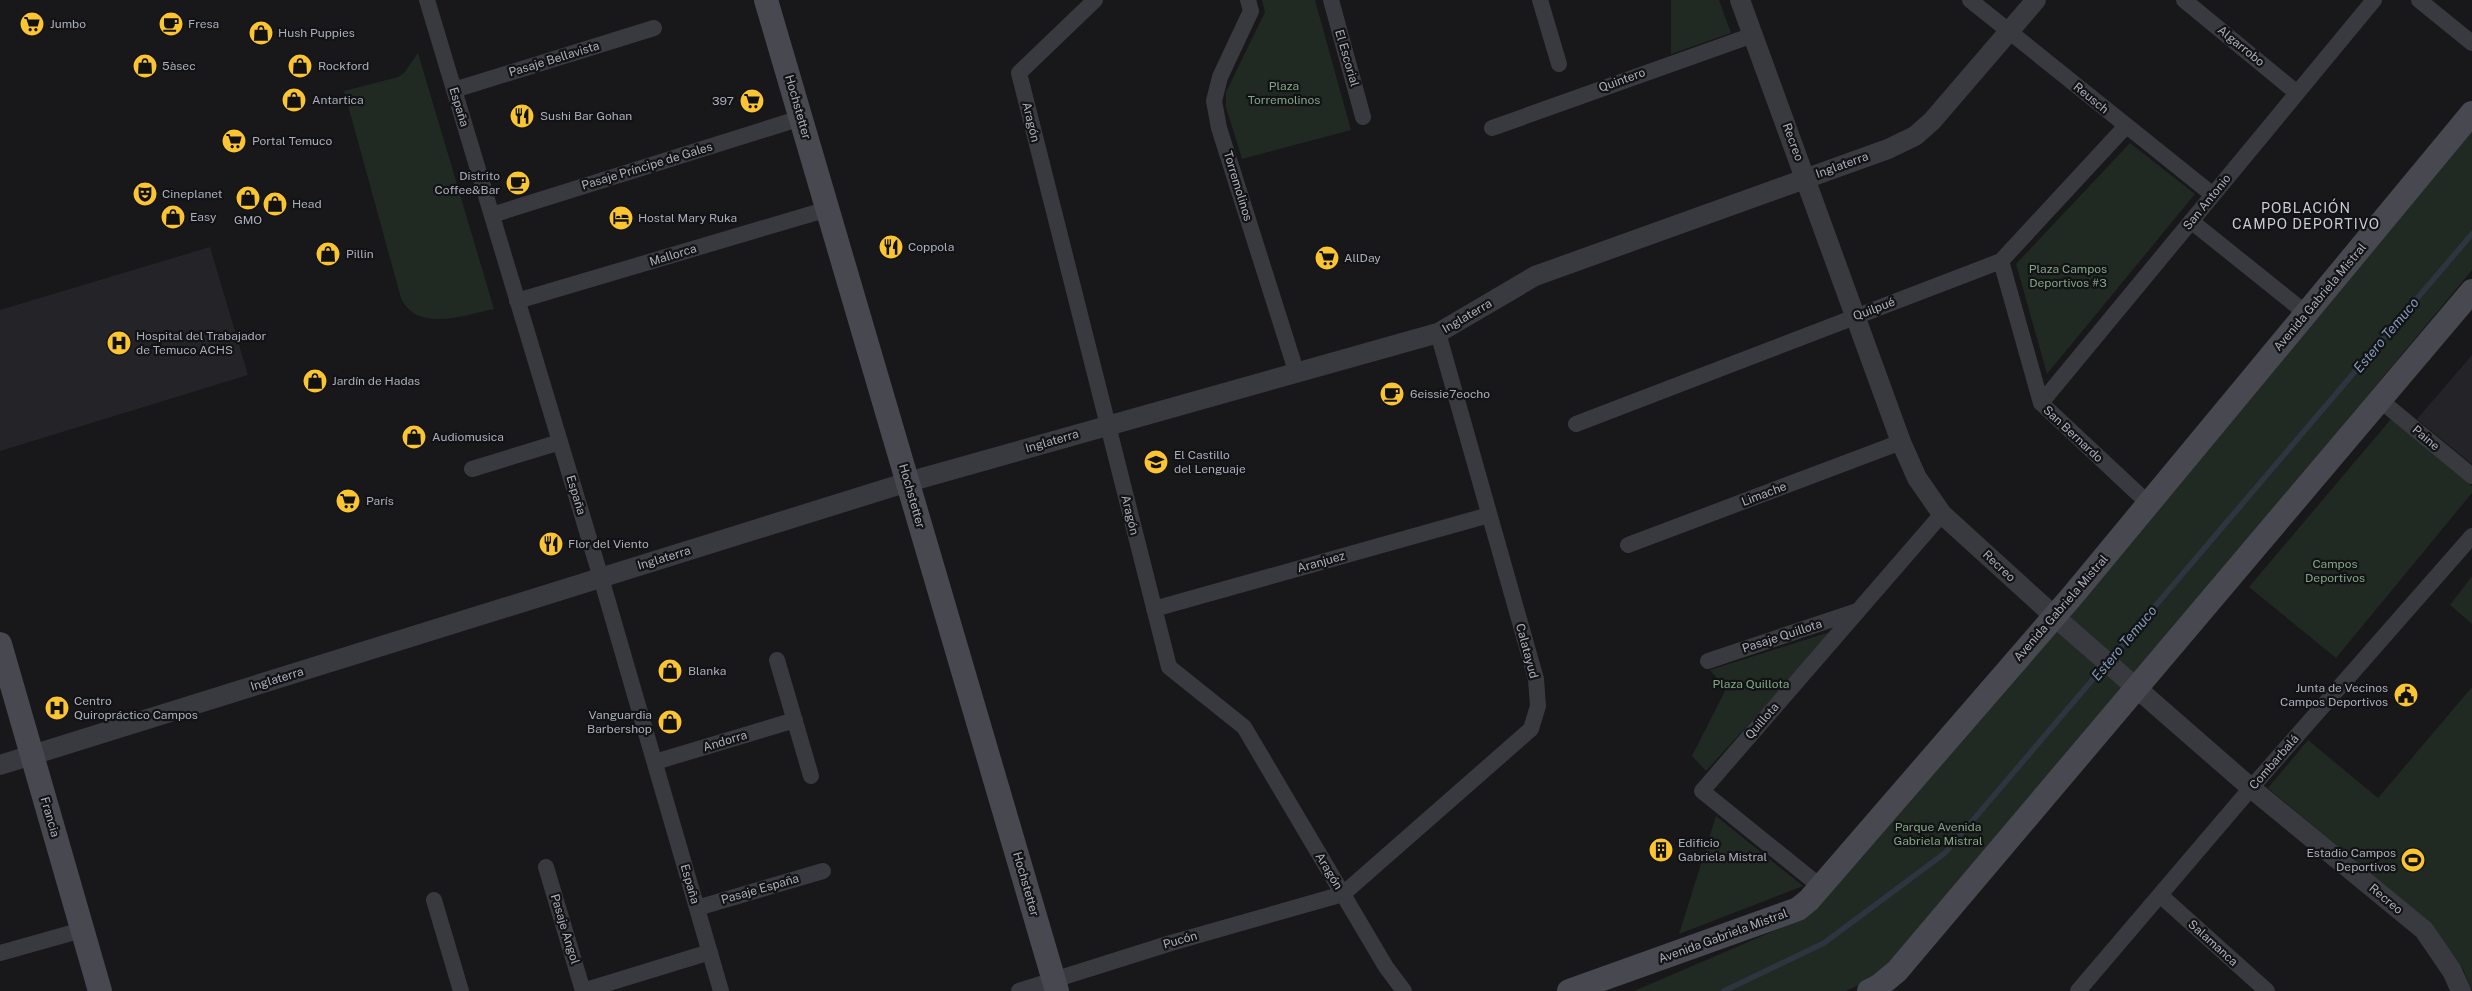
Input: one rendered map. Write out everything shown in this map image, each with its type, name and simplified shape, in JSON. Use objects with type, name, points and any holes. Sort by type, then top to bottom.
[{"type":"main road","name":"Hochstetter","points":[[766,0],[1055,986]]},
{"type":"main road","name":"Avenida Gabriela Mistral","points":[[1570,991],[1798,909],[1821,887],[2149,504],[2472,113]]},
{"type":"main road","points":[[1869,991],[1879,986],[1897,971],[2132,684],[2380,400],[2472,291]]},
{"type":"main road","name":"Francia","points":[[0,644],[100,991]]},
{"type":"street","name":"España","points":[[427,0],[601,578],[722,991]]},
{"type":"street","name":"Aragón","points":[[1095,0],[1019,73],[1169,668],[1244,728],[1386,967],[1404,991]]},
{"type":"street","name":"Torremolinos","points":[[1248,0],[1251,11],[1220,77],[1214,101],[1219,128],[1297,374]]},
{"type":"street","name":"El Escorial","points":[[1331,0],[1363,116]]},
{"type":"street","points":[[1540,0],[1559,64]]},
{"type":"street","name":"Recreo","points":[[1740,0],[1806,178],[1853,317],[1901,442],[1917,478],[1942,514],[2054,616],[2251,788],[2424,930],[2452,971],[2461,991]]},
{"type":"street","name":"Reusch","points":[[1970,0],[2213,195]]},
{"type":"street","name":"Inglaterra","points":[[0,765],[908,482],[1438,333],[1535,276],[1888,148],[1915,136],[1932,121],[2036,0]]},
{"type":"street","name":"Algarrobo","points":[[2184,0],[2297,93]]},
{"type":"street","name":"San Antonio","points":[[2040,403],[2374,0]]},
{"type":"street","points":[[2419,0],[2472,43]]},
{"type":"street","name":"Pasaje Bellavista","points":[[454,90],[654,28]]},
{"type":"street","name":"Quintero","points":[[1492,128],[1753,35]]},
{"type":"street","name":"Pasaje Príncipe de Gales","points":[[492,215],[801,118]]},
{"type":"street","name":"Quilpué","points":[[1576,424],[2001,260],[2126,126]]},
{"type":"street","name":"Mallorca","points":[[518,301],[828,209]]},
{"type":"street","points":[[2192,221],[2306,314]]},
{"type":"street","name":"San Bernardo","points":[[2001,260],[2040,403],[2149,504]]},
{"type":"street","name":"Calatayud","points":[[1343,894],[1531,729],[1538,706],[1536,679],[1438,333]]},
{"type":"street","name":"Paine","points":[[2380,400],[2472,476]]},
{"type":"street","points":[[472,469],[560,442]]},
{"type":"street","name":"Limache","points":[[1628,545],[1901,442]]},
{"type":"street","name":"Quillota","points":[[1821,887],[1702,791],[1942,514]]},
{"type":"street","name":"Aranjuez","points":[[1154,609],[1489,515]]},
{"type":"street","name":"Combarbalá","points":[[2078,991],[2251,788],[2472,536]]},
{"type":"street","name":"Pasaje Quillota","points":[[1708,661],[1857,611]]},
{"type":"street","points":[[777,660],[812,776]]},
{"type":"street","name":"Andorra","points":[[655,762],[795,720]]},
{"type":"street","name":"Pasaje Angol","points":[[546,867],[583,991]]},
{"type":"street","name":"Pasaje España","points":[[697,908],[823,871]]},
{"type":"street","name":"Pucón","points":[[1020,991],[1055,986],[1171,943],[1343,894]]},
{"type":"street","name":"Salamanca","points":[[2160,895],[2260,989]]},
{"type":"street","points":[[434,900],[461,991]]},
{"type":"street","points":[[0,952],[82,930]]},
{"type":"street","points":[[583,991],[710,952]]},
{"type":"shaded area","name":"Hospital del Trabajador de Temuco ACHS","points":[[210,247],[248,375],[0,451],[0,310]]},
{"type":"shaded area","points":[[2472,355],[2472,464],[2417,419]]},
{"type":"green space","name":"Plaza Torremolinos","points":[[1262,0],[1315,0],[1351,130],[1242,159],[1226,107],[1226,92],[1265,12]]},
{"type":"green space","points":[[1671,0],[1719,0],[1731,33],[1671,54]]},
{"type":"green space","points":[[418,53],[494,309],[442,319],[418,315],[408,309],[401,298],[344,91],[398,77],[404,73]]},
{"type":"green space","name":"Parque Avenida Gabriela Mistral","points":[[2472,130],[2472,270],[2154,653],[1885,967],[1870,980],[1846,991],[1634,991],[1804,918]]},
{"type":"green space","name":"Plaza Campos Deportivos #3","points":[[2130,143],[2195,194],[2047,374],[2016,264]]},
{"type":"green space","name":"Campos Deportivos","points":[[2391,419],[2472,486],[2472,493],[2336,658],[2249,587]]},
{"type":"green space","points":[[2472,576],[2472,624],[2450,605]]},
{"type":"green space","name":"Plaza Quillota","points":[[1833,631],[1706,771],[1692,756],[1726,689],[1710,670]]},
{"type":"green space","name":"Estadio Campos Deportivos","points":[[2472,687],[2472,991],[2463,969],[2428,922],[2268,788],[2308,740],[2378,798]]},
{"type":"green space","points":[[1716,816],[1803,886],[1679,934]]},
{"type":"waterway","name":"Estero Temuco","points":[[1724,991],[1824,943],[1945,853],[2472,234]]},
{"type":"place","name":"Jumbo","points":[[32,24]]},
{"type":"place","name":"Fresa","points":[[171,24]]},
{"type":"place","name":"Hush Puppies","points":[[261,33]]},
{"type":"place","name":"5àsec","points":[[145,66]]},
{"type":"place","name":"Rockford","points":[[300,66]]},
{"type":"place","name":"Antartica","points":[[294,100]]},
{"type":"place","name":"397","points":[[752,101]]},
{"type":"place","name":"Sushi Bar Gohan","points":[[522,116]]},
{"type":"place","name":"Portal Temuco","points":[[234,141]]},
{"type":"place","name":"Distrito Coffee&Bar","points":[[518,183]]},
{"type":"place","name":"Cineplanet","points":[[145,194]]},
{"type":"place","name":"GMO","points":[[248,198]]},
{"type":"place","name":"Head","points":[[275,204]]},
{"type":"place","name":"Easy","points":[[173,217]]},
{"type":"place","name":"Hostal Mary Ruka","points":[[621,218]]},
{"type":"place","name":"Coppola","points":[[891,247]]},
{"type":"place","name":"Pillin","points":[[328,254]]},
{"type":"place","name":"AllDay","points":[[1327,258]]},
{"type":"place","name":"Hospital del Trabajador de Temuco ACHS","points":[[119,343]]},
{"type":"place","name":"Jardín de Hadas","points":[[315,381]]},
{"type":"place","name":"6eissie7eocho","points":[[1392,394]]},
{"type":"place","name":"Audiomusica","points":[[414,437]]},
{"type":"place","name":"El Castillo del Lenguaje","points":[[1156,462]]},
{"type":"place","name":"París","points":[[348,501]]},
{"type":"place","name":"Flor del Viento","points":[[551,544]]},
{"type":"place","name":"Blanka","points":[[670,671]]},
{"type":"place","name":"Junta de Vecinos Campos Deportivos","points":[[2406,695]]},
{"type":"place","name":"Centro Quiropráctico Campos","points":[[57,708]]},
{"type":"place","name":"Vanguardia Barbershop","points":[[670,722]]},
{"type":"place","name":"Edificio Gabriela Mistral","points":[[1661,850]]},
{"type":"place","name":"Estadio Campos Deportivos","points":[[2413,860]]},
{"type":"district","name":"POBLACIÓN CAMPO DEPORTIVO","points":[[2306,216]]}]
